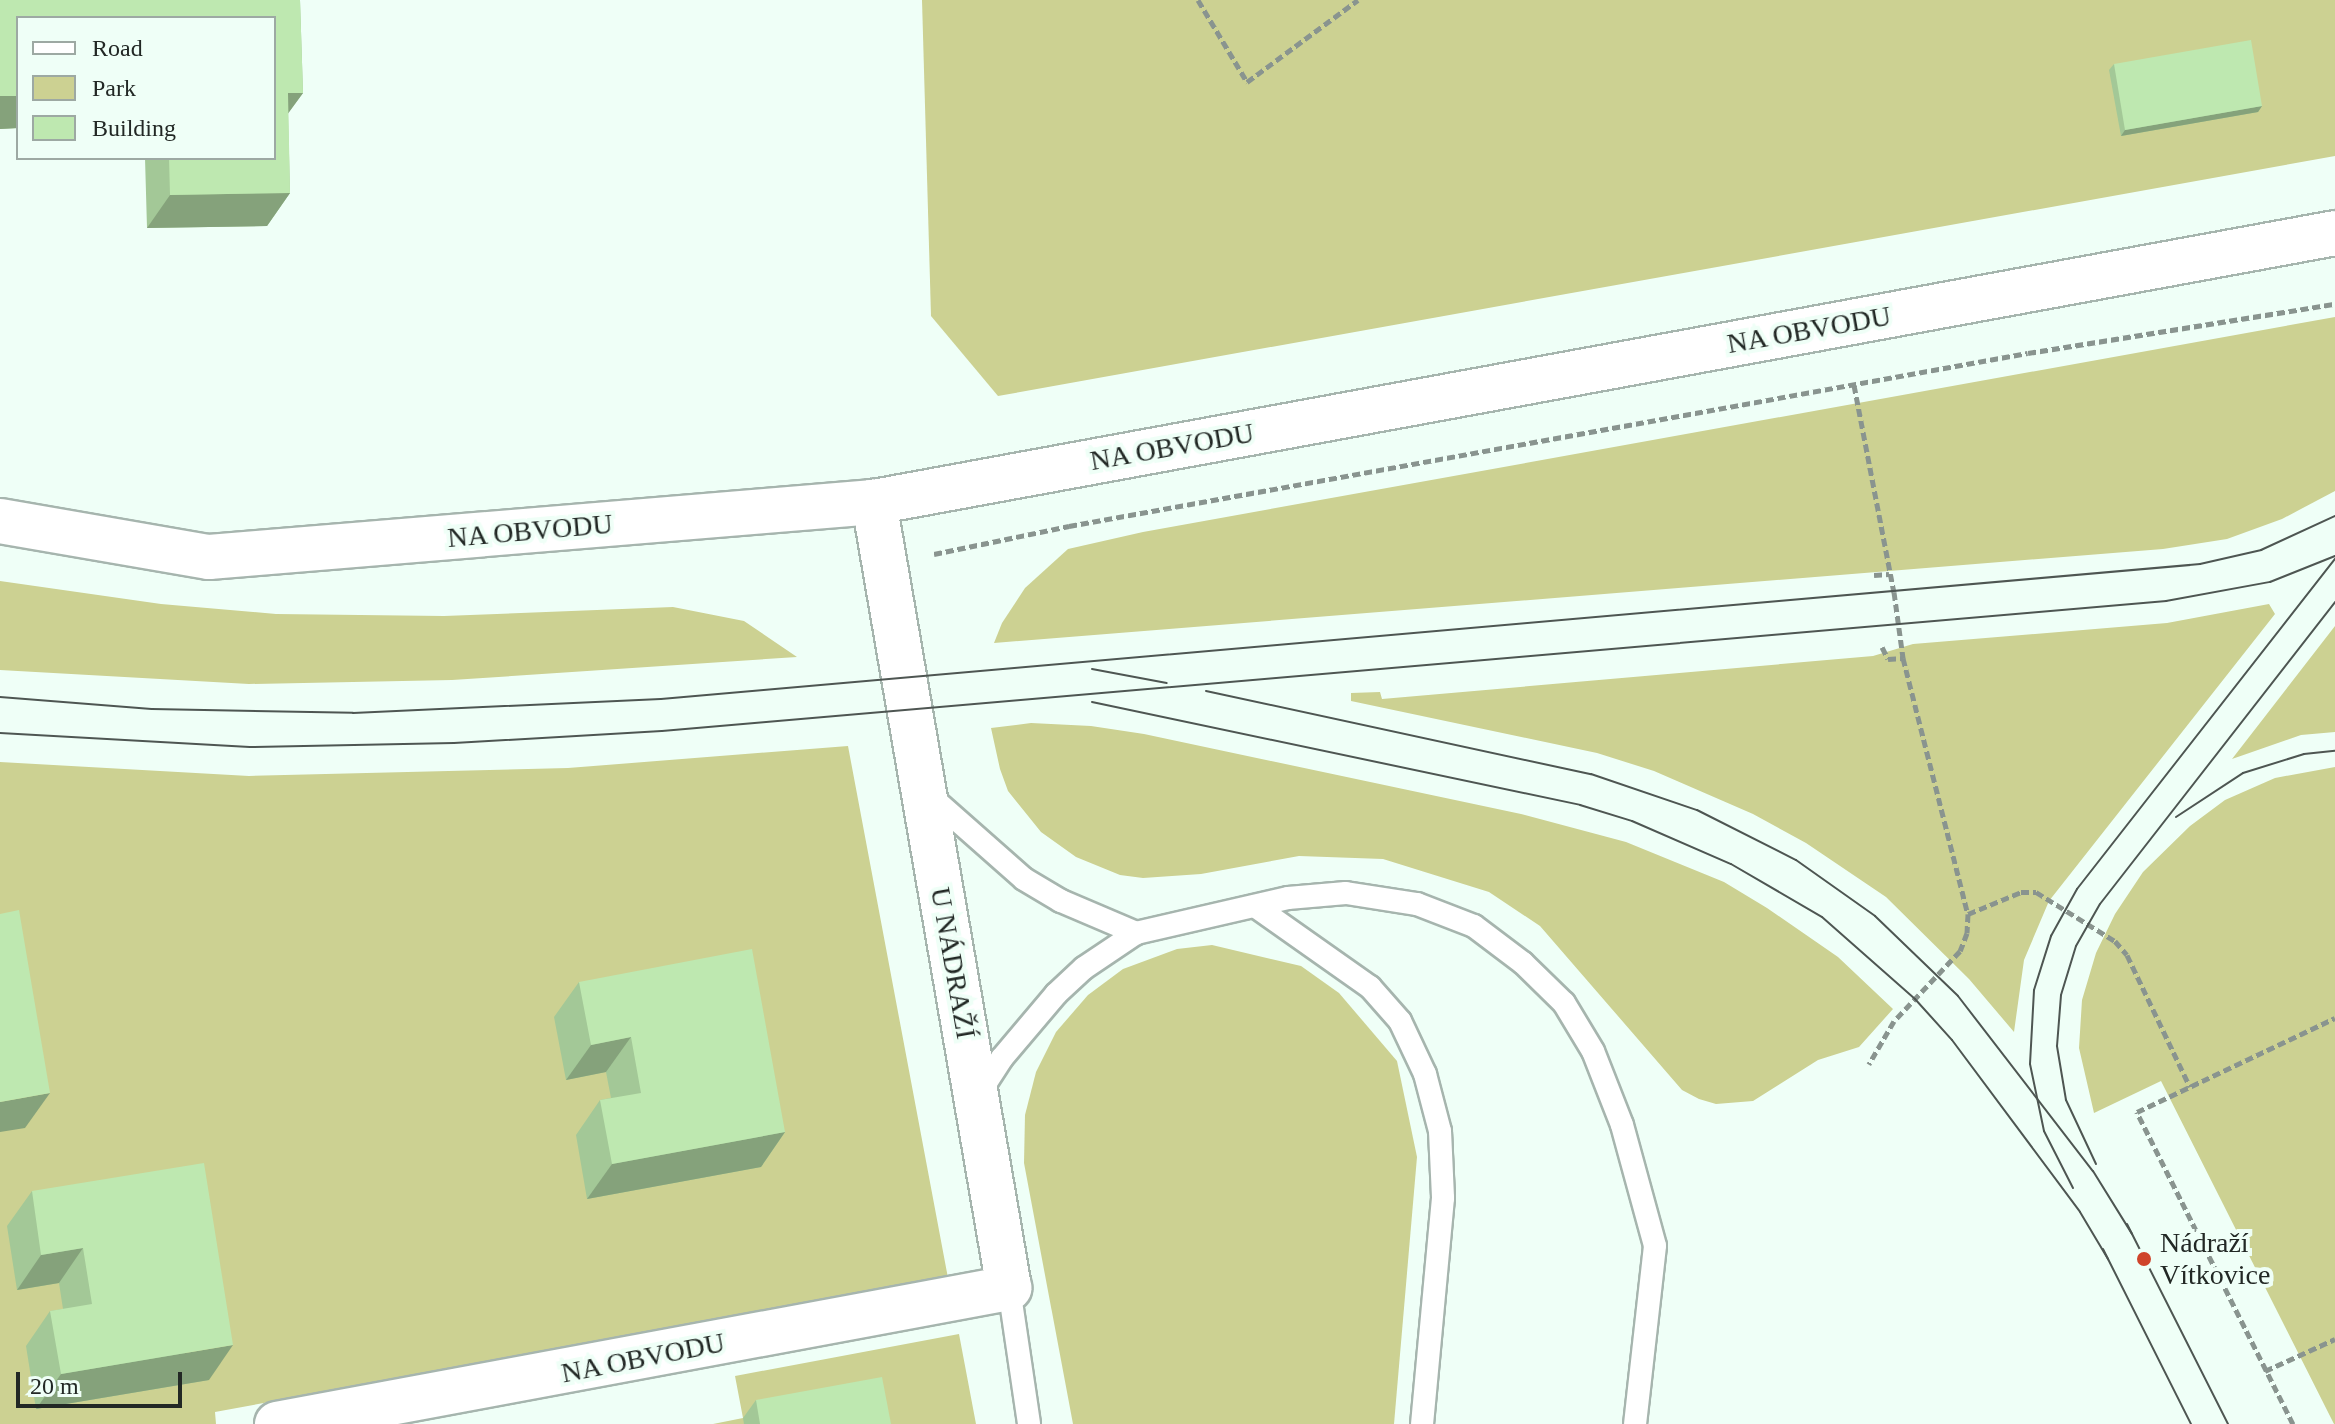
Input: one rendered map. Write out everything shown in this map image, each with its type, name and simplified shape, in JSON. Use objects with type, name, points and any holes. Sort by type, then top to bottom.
[{"type":"street","name":"NA OBVODU","points":[[0,521],[209,557],[874,502],[2335,233]]},
{"type":"street","name":"U NÁDRAŽÍ","points":[[874,502],[1009,1288]]},
{"type":"street","name":"NA OBVODU","points":[[277,1424],[1009,1288]]},
{"type":"lane","points":[[922,789],[1024,879],[1061,901],[1136,933]]},
{"type":"lane","points":[[976,1098],[1002,1058],[1056,994],[1084,968],[1136,933],[1255,906],[1346,893],[1417,904],[1474,926],[1523,963],[1564,1003],[1593,1051],[1622,1125],[1655,1246],[1635,1424]]},
{"type":"lane","points":[[1255,906],[1334,958],[1370,987],[1400,1021],[1425,1074],[1440,1131],[1443,1198],[1422,1424]]},
{"type":"lane","name":"U NÁDRAŽÍ","points":[[1009,1288],[1029,1424]]},
{"type":"path","points":[[1198,0],[1247,82],[1358,0]]},
{"type":"path","points":[[885,564],[1069,526],[1854,384],[2335,304]]},
{"type":"path","points":[[1854,384],[1903,658],[1968,914],[1967,933],[1960,951],[1894,1021],[1869,1064]]},
{"type":"path","points":[[1874,575],[1889,574]]},
{"type":"path","points":[[1882,647],[1888,659],[1903,658]]},
{"type":"path","points":[[1968,914],[2021,892],[2036,892],[2115,941],[2127,955],[2190,1087]]},
{"type":"path","points":[[2293,1424],[2137,1112],[2335,1018]]},
{"type":"path","points":[[2265,1371],[2335,1339]]},
{"type":"green space","points":[[922,0],[2335,0],[2335,156],[998,396],[931,316]]},
{"type":"green space","points":[[2335,317],[2335,491],[2282,519],[2227,539],[2163,549],[994,643],[1002,623],[1025,588],[1068,549],[1143,532]]},
{"type":"green space","points":[[0,581],[161,604],[276,614],[444,616],[673,607],[744,621],[797,657],[452,680],[249,684],[0,670]]},
{"type":"green space","points":[[2269,604],[2275,614],[2049,901],[2024,960],[2014,1032],[1969,979],[1886,897],[1806,843],[1753,814],[1654,771],[1597,753],[1351,701],[1351,693],[1380,692],[1382,699],[1873,656],[1913,644],[2167,623]]},
{"type":"green space","points":[[2335,626],[2335,732],[2301,735],[2232,759]]},
{"type":"green space","points":[[1031,723],[1091,726],[1144,734],[1521,814],[1626,842],[1724,882],[1767,908],[1838,957],[1893,1009],[1859,1047],[1818,1060],[1753,1101],[1716,1104],[1699,1099],[1682,1090],[1540,926],[1489,892],[1383,859],[1299,856],[1201,874],[1143,878],[1120,875],[1076,857],[1041,832],[1008,791],[1000,769],[991,728]]},
{"type":"green space","points":[[848,746],[948,1278],[215,1412],[216,1424],[0,1424],[0,762],[249,776],[568,768]]},
{"type":"green space","points":[[2335,767],[2334,1424],[2161,1081],[2094,1113],[2079,1048],[2082,1000],[2096,953],[2115,914],[2143,872],[2190,826],[2225,800],[2275,778]]},
{"type":"green space","points":[[1212,945],[1301,966],[1339,993],[1397,1061],[1417,1157],[1394,1424],[1073,1424],[1024,1163],[1025,1115],[1036,1072],[1056,1032],[1088,995],[1123,969],[1177,949]]},
{"type":"green space","points":[[959,1334],[976,1424],[713,1424],[743,1418],[735,1376]]},
{"type":"building","points":[[0,0],[300,0],[303,93],[288,93],[290,193],[170,195],[169,160],[276,160],[276,16],[16,16],[16,96],[0,96]]},
{"type":"building","points":[[2251,40],[2262,106],[2125,130],[2114,64]]},
{"type":"building","points":[[19,910],[50,1093],[0,1102],[0,914]]},
{"type":"building","points":[[752,949],[785,1132],[612,1164],[600,1100],[641,1093],[631,1037],[591,1045],[579,982]]},
{"type":"building","points":[[204,1163],[233,1345],[61,1374],[50,1311],[92,1304],[83,1248],[41,1255],[32,1191]]},
{"type":"building","points":[[882,1377],[891,1424],[760,1424],[756,1400]]},
{"type":"tram line","points":[[0,697],[152,709],[353,713],[661,699],[2200,564],[2261,550],[2335,516]]},
{"type":"tram line","points":[[0,733],[250,747],[454,743],[662,731],[2166,601],[2270,582],[2335,556]]},
{"type":"tram line","points":[[2073,1188],[2044,1131],[2030,1064],[2034,990],[2051,936],[2077,889],[2335,559]]},
{"type":"tram line","points":[[2096,1164],[2066,1100],[2057,1046],[2061,995],[2076,946],[2100,904],[2335,602]]},
{"type":"tram line","points":[[1092,669],[1167,683]]},
{"type":"tram line","points":[[1206,691],[1591,774],[1697,810],[1796,860],[1875,916],[1958,996],[2093,1171],[2132,1234]]},
{"type":"tram line","points":[[1092,702],[1580,805],[1632,821],[1731,864],[1822,917],[1915,999],[1952,1040],[2080,1212],[2108,1259]]},
{"type":"tram line","points":[[2176,817],[2243,773],[2304,754],[2335,751]]},
{"type":"tram line","points":[[2127,1224],[2228,1424]]},
{"type":"tram line","points":[[2103,1249],[2191,1424]]},
{"type":"place","name":"Nádraží Vítkovice","points":[[2144,1259]]}]
